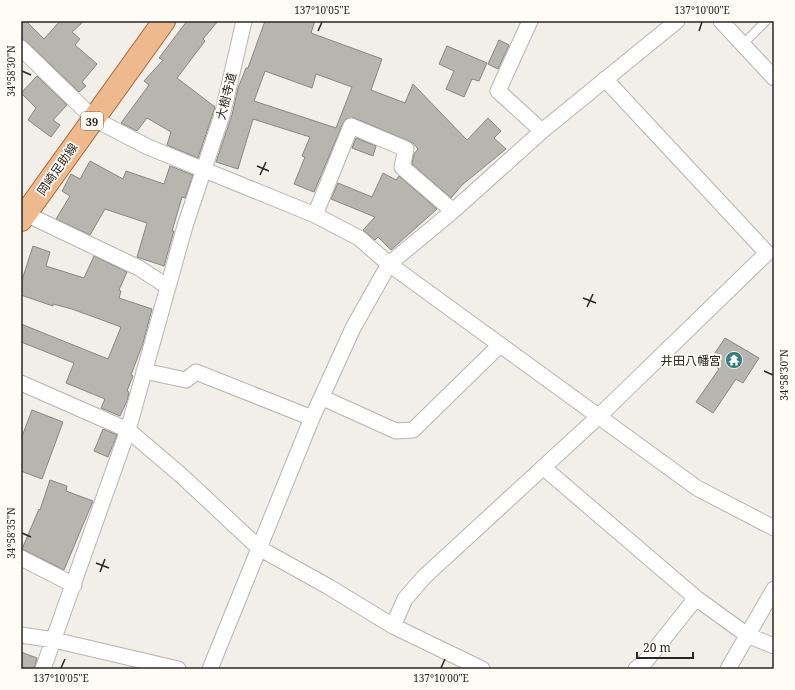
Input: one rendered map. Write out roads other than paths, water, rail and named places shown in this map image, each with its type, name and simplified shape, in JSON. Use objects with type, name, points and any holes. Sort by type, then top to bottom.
[{"type":"main road","name":"岡崎足助線","points":[[23,217],[164,21]]},
{"type":"street","name":"大樹寺道","points":[[44,669],[128,430],[203,169],[223,112],[238,41],[244,21]]},
{"type":"street","points":[[530,21],[498,91],[542,131]]},
{"type":"street","points":[[210,669],[312,418],[323,398],[354,328],[389,264],[453,211],[542,131],[677,21]]},
{"type":"street","points":[[721,21],[774,78]]},
{"type":"street","points":[[21,48],[94,119],[148,147],[315,215],[359,238],[389,264],[697,488],[774,528]]},
{"type":"street","points":[[393,626],[405,599],[424,577],[544,468],[770,256],[605,80]]},
{"type":"street","points":[[315,215],[351,126],[406,148],[402,167],[453,211]]},
{"type":"street","points":[[23,217],[139,268],[168,287]]},
{"type":"street","points":[[323,398],[396,431],[413,430],[500,345]]},
{"type":"street","points":[[144,371],[186,380],[196,372],[312,418]]},
{"type":"street","points":[[21,383],[128,430],[183,477],[260,548],[329,587],[393,626],[482,669]]},
{"type":"street","points":[[544,468],[696,598],[747,635],[774,646]]},
{"type":"street","points":[[21,558],[74,586]]},
{"type":"street","points":[[728,669],[774,589]]},
{"type":"street","points":[[636,669],[645,662],[696,598]]},
{"type":"street","points":[[21,635],[54,640],[178,669]]},
{"type":"lane","points":[[744,44],[766,21]]},
{"type":"place","name":"井田八幡宮","points":[[734,360]]}]
